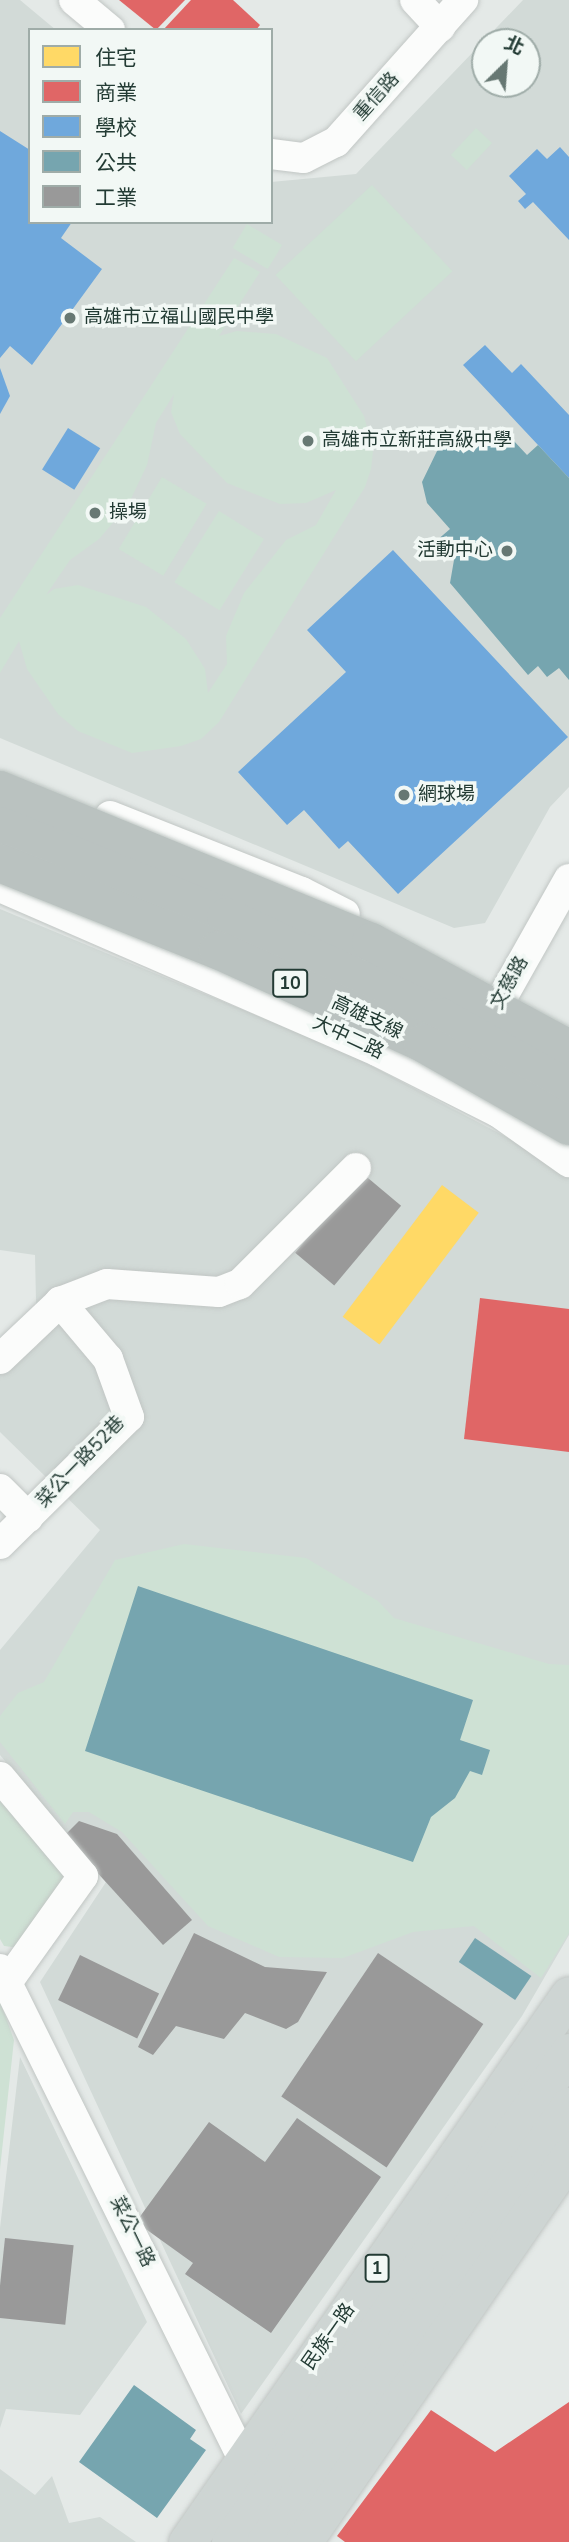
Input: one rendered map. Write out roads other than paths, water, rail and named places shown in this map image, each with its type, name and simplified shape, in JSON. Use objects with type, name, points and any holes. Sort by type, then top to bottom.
[{"type":"highway","points":[[0,790],[371,942],[569,1052]]},
{"type":"highway","name":"高雄支線","points":[[0,826],[226,917],[441,1017],[569,1089]]},
{"type":"highway","name":"高雄支線","points":[[0,863],[218,950],[423,1043],[569,1126]]},
{"type":"main road","name":"民族一路","points":[[187,2542],[569,1995]]},
{"type":"main road","name":"民族一路","points":[[276,2531],[569,2052]]},
{"type":"main road","name":"民族一路","points":[[401,2374],[569,2106]]},
{"type":"main road","name":"民族一路","points":[[230,2542],[276,2531],[569,2156]]},
{"type":"street","points":[[74,0],[108,28]]},
{"type":"street","points":[[415,0],[440,27]]},
{"type":"street","name":"重信路","points":[[273,154],[304,158],[336,142],[463,0]]},
{"type":"street","points":[[0,776],[302,892],[569,1052]]},
{"type":"street","points":[[0,799],[496,1008],[569,1043]]},
{"type":"street","name":"文慈路","points":[[452,1088],[569,879]]},
{"type":"street","name":"大中二路","points":[[0,887],[259,998],[452,1088],[498,1112],[569,1162]]},
{"type":"street","points":[[0,1359],[60,1302],[107,1284],[219,1292],[240,1284],[356,1168]]},
{"type":"street","name":"菜公一路52巷","points":[[0,1545],[129,1417],[108,1359],[60,1302]]},
{"type":"street","points":[[0,1489],[28,1517]]},
{"type":"street","points":[[0,1777],[83,1876],[4,1975]]},
{"type":"street","name":"菜公一路","points":[[4,1975],[244,2459],[276,2531]]},
{"type":"place","name":"高雄市立福山國民中學","points":[[70,318]]},
{"type":"place","name":"高雄市立新莊高級中學","points":[[308,441]]},
{"type":"place","name":"操場","points":[[95,513]]},
{"type":"place","name":"活動中心","points":[[507,551]]},
{"type":"place","name":"網球場","points":[[404,795]]}]
